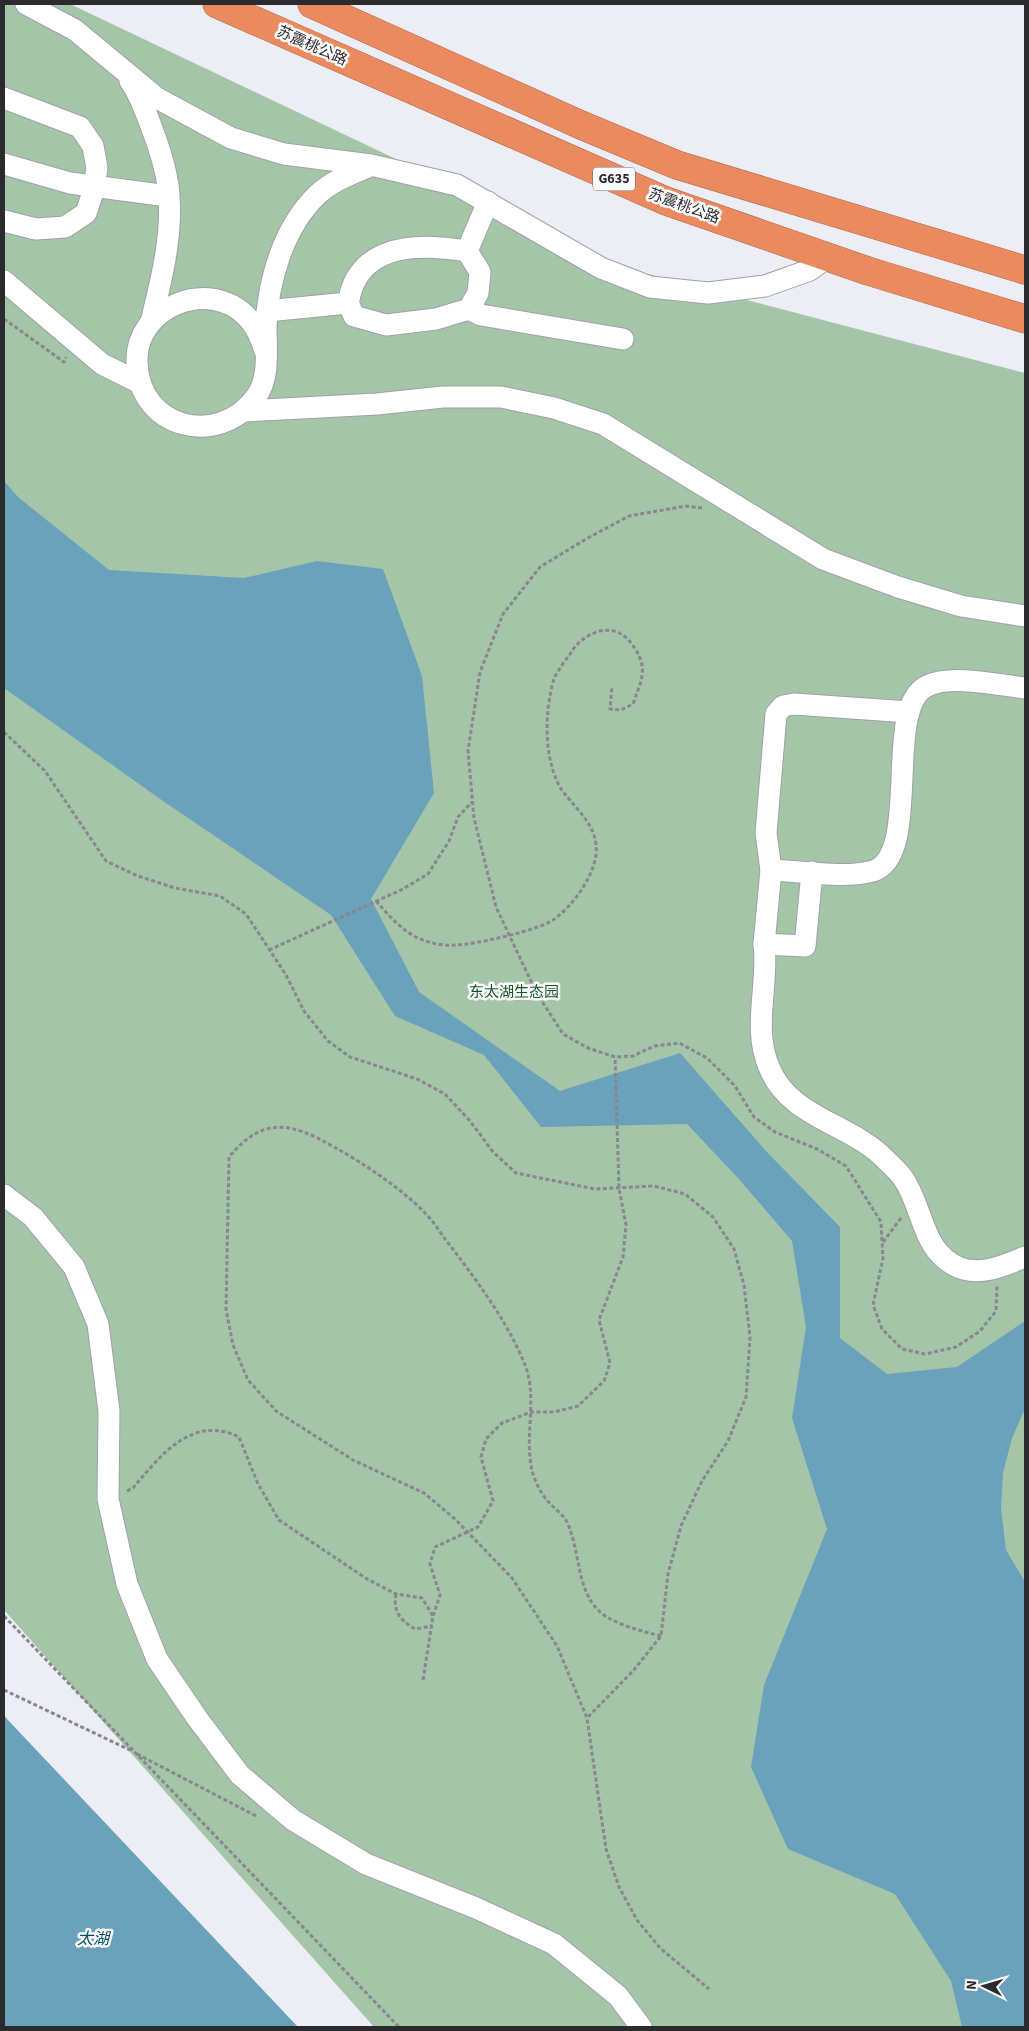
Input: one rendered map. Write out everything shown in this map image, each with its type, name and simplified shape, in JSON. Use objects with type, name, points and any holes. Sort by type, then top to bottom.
[{"type":"highway","name":"苏震桃公路","points":[[217,4],[629,186],[828,257],[1021,318]]},
{"type":"highway","name":"G635","points":[[312,4],[580,125],[678,165],[1025,270]]},
{"type":"highway","points":[[950,247],[1025,264]]},
{"type":"street","points":[[26,4],[75,30],[116,62],[157,98],[231,138],[284,154],[371,165],[457,185],[601,268],[650,287],[708,292],[765,286],[810,270],[828,257]]},
{"type":"street","points":[[116,62],[138,92],[154,134],[168,185],[168,226],[164,271],[151,322]]},
{"type":"street","points":[[4,98],[80,127],[93,146],[97,168],[86,213],[65,227],[36,229],[4,221]]},
{"type":"street","points":[[4,164],[70,183],[168,196]]},
{"type":"street","points":[[266,354],[259,333],[246,316],[229,304],[208,298],[187,299],[167,307],[151,322],[140,340],[137,361],[140,382],[149,402],[165,416],[184,425],[205,428],[226,423],[244,412],[257,395],[265,375],[266,354],[267,311],[275,268],[292,229],[317,196],[340,178],[371,165]]},
{"type":"street","points":[[467,251],[488,202]]},
{"type":"street","points":[[444,248],[467,251],[480,272],[478,293],[469,308],[436,319],[386,325],[354,316],[348,304],[355,281],[369,263],[391,250],[444,248]]},
{"type":"street","points":[[4,281],[102,364],[140,382]]},
{"type":"street","points":[[267,311],[348,304]]},
{"type":"street","points":[[469,308],[481,315],[623,339]]},
{"type":"street","points":[[244,412],[377,404],[443,396],[501,397],[554,408],[603,424],[823,559],[898,587],[962,606],[1025,616]]},
{"type":"street","points":[[771,870],[852,874],[875,870],[891,857],[897,834],[913,699],[926,686],[947,680],[1025,688]]},
{"type":"street","points":[[910,712],[794,704],[783,706],[776,714],[766,833],[771,870],[764,944],[766,956],[761,1019],[762,1044],[772,1074],[780,1088],[800,1107],[864,1139],[904,1179],[928,1237],[939,1255],[961,1268],[998,1269],[1025,1256]]},
{"type":"street","points":[[764,944],[805,946],[812,872]]},
{"type":"street","points":[[4,1195],[33,1217],[74,1267],[98,1324],[109,1411],[108,1499],[127,1584],[157,1659],[197,1718],[240,1775],[293,1820],[366,1864],[476,1908],[554,1944],[618,1996],[641,2027]]},
{"type":"path","points":[[4,319],[64,362],[75,342]]},
{"type":"path","points":[[706,509],[686,506],[630,516],[540,567],[503,614],[480,672],[468,751],[474,818],[496,907],[536,992],[563,1034],[588,1048],[615,1057],[632,1056],[654,1046],[679,1043],[707,1058],[735,1086],[754,1117],[775,1132],[817,1149],[846,1166],[881,1222],[883,1258],[873,1306],[882,1328],[902,1349],[925,1354],[956,1347],[980,1331],[996,1312],[998,1269]]},
{"type":"path","points":[[376,901],[399,928],[428,942],[456,946],[532,929],[553,920],[573,901],[590,873],[596,854],[594,834],[584,815],[563,791],[551,762],[546,721],[554,678],[575,647],[595,631],[614,631],[629,640],[642,660],[642,680],[633,704],[621,710],[610,709],[612,687]]},
{"type":"path","points":[[4,732],[45,771],[106,861],[138,876],[166,885],[220,896],[246,914],[286,975],[304,1011],[328,1041],[350,1057],[417,1079],[445,1094],[470,1121],[493,1152],[516,1173],[594,1189],[654,1186],[685,1194],[713,1217],[734,1248],[744,1284],[750,1337],[746,1397],[728,1440],[702,1481],[681,1526],[668,1574],[661,1636],[633,1671],[587,1718]]},
{"type":"path","points":[[269,950],[376,901],[428,874],[449,840],[458,817],[472,802]]},
{"type":"path","points":[[423,1680],[433,1616],[440,1595],[430,1564],[435,1547],[478,1527],[493,1501],[481,1457],[486,1439],[502,1423],[531,1412],[554,1412],[578,1406],[604,1381],[610,1362],[599,1320],[623,1257],[626,1225],[618,1188],[615,1057]]},
{"type":"path","points":[[661,1636],[622,1625],[597,1609],[582,1581],[567,1521],[545,1499],[532,1471],[529,1441],[532,1395],[525,1366],[500,1318],[464,1263],[426,1214],[365,1164],[316,1136],[283,1127],[261,1129],[242,1141],[228,1157],[226,1309],[233,1345],[248,1380],[276,1411],[353,1460],[424,1493],[467,1532],[512,1578],[552,1639],[576,1689],[587,1718],[606,1849],[618,1887],[637,1920],[660,1948],[709,1989]]},
{"type":"path","points":[[882,1243],[888,1238],[896,1220],[916,1207]]},
{"type":"path","points":[[108,1499],[133,1488],[163,1452],[185,1438],[208,1429],[225,1430],[238,1437],[258,1484],[279,1520],[367,1579],[396,1594],[422,1598],[433,1616]]},
{"type":"path","points":[[396,1594],[394,1605],[401,1620],[415,1629],[432,1626]]},
{"type":"path","points":[[4,1616],[399,2027]]},
{"type":"path","points":[[4,1690],[134,1752],[262,1819]]},
{"type":"green space","name":"东太湖生态园","points":[[4,4],[70,4],[625,268],[1025,373],[1025,2027],[374,2027],[4,1610]]},
{"type":"water","points":[[4,481],[18,497],[109,570],[244,578],[317,561],[383,569],[422,676],[434,793],[371,899],[419,992],[560,1091],[680,1053],[765,1150],[840,1227],[840,1338],[887,1374],[957,1367],[1025,1321],[1025,1409],[1012,1438],[1003,1473],[1001,1509],[1006,1550],[1025,1582],[1025,2027],[962,2027],[951,1981],[895,1894],[788,1849],[751,1767],[764,1685],[827,1529],[792,1418],[806,1327],[792,1241],[738,1178],[687,1124],[541,1127],[484,1055],[395,1016],[331,915],[163,801],[4,688]]},
{"type":"water","name":"太湖","points":[[4,1715],[7,1719],[298,2027],[4,2027]]}]
